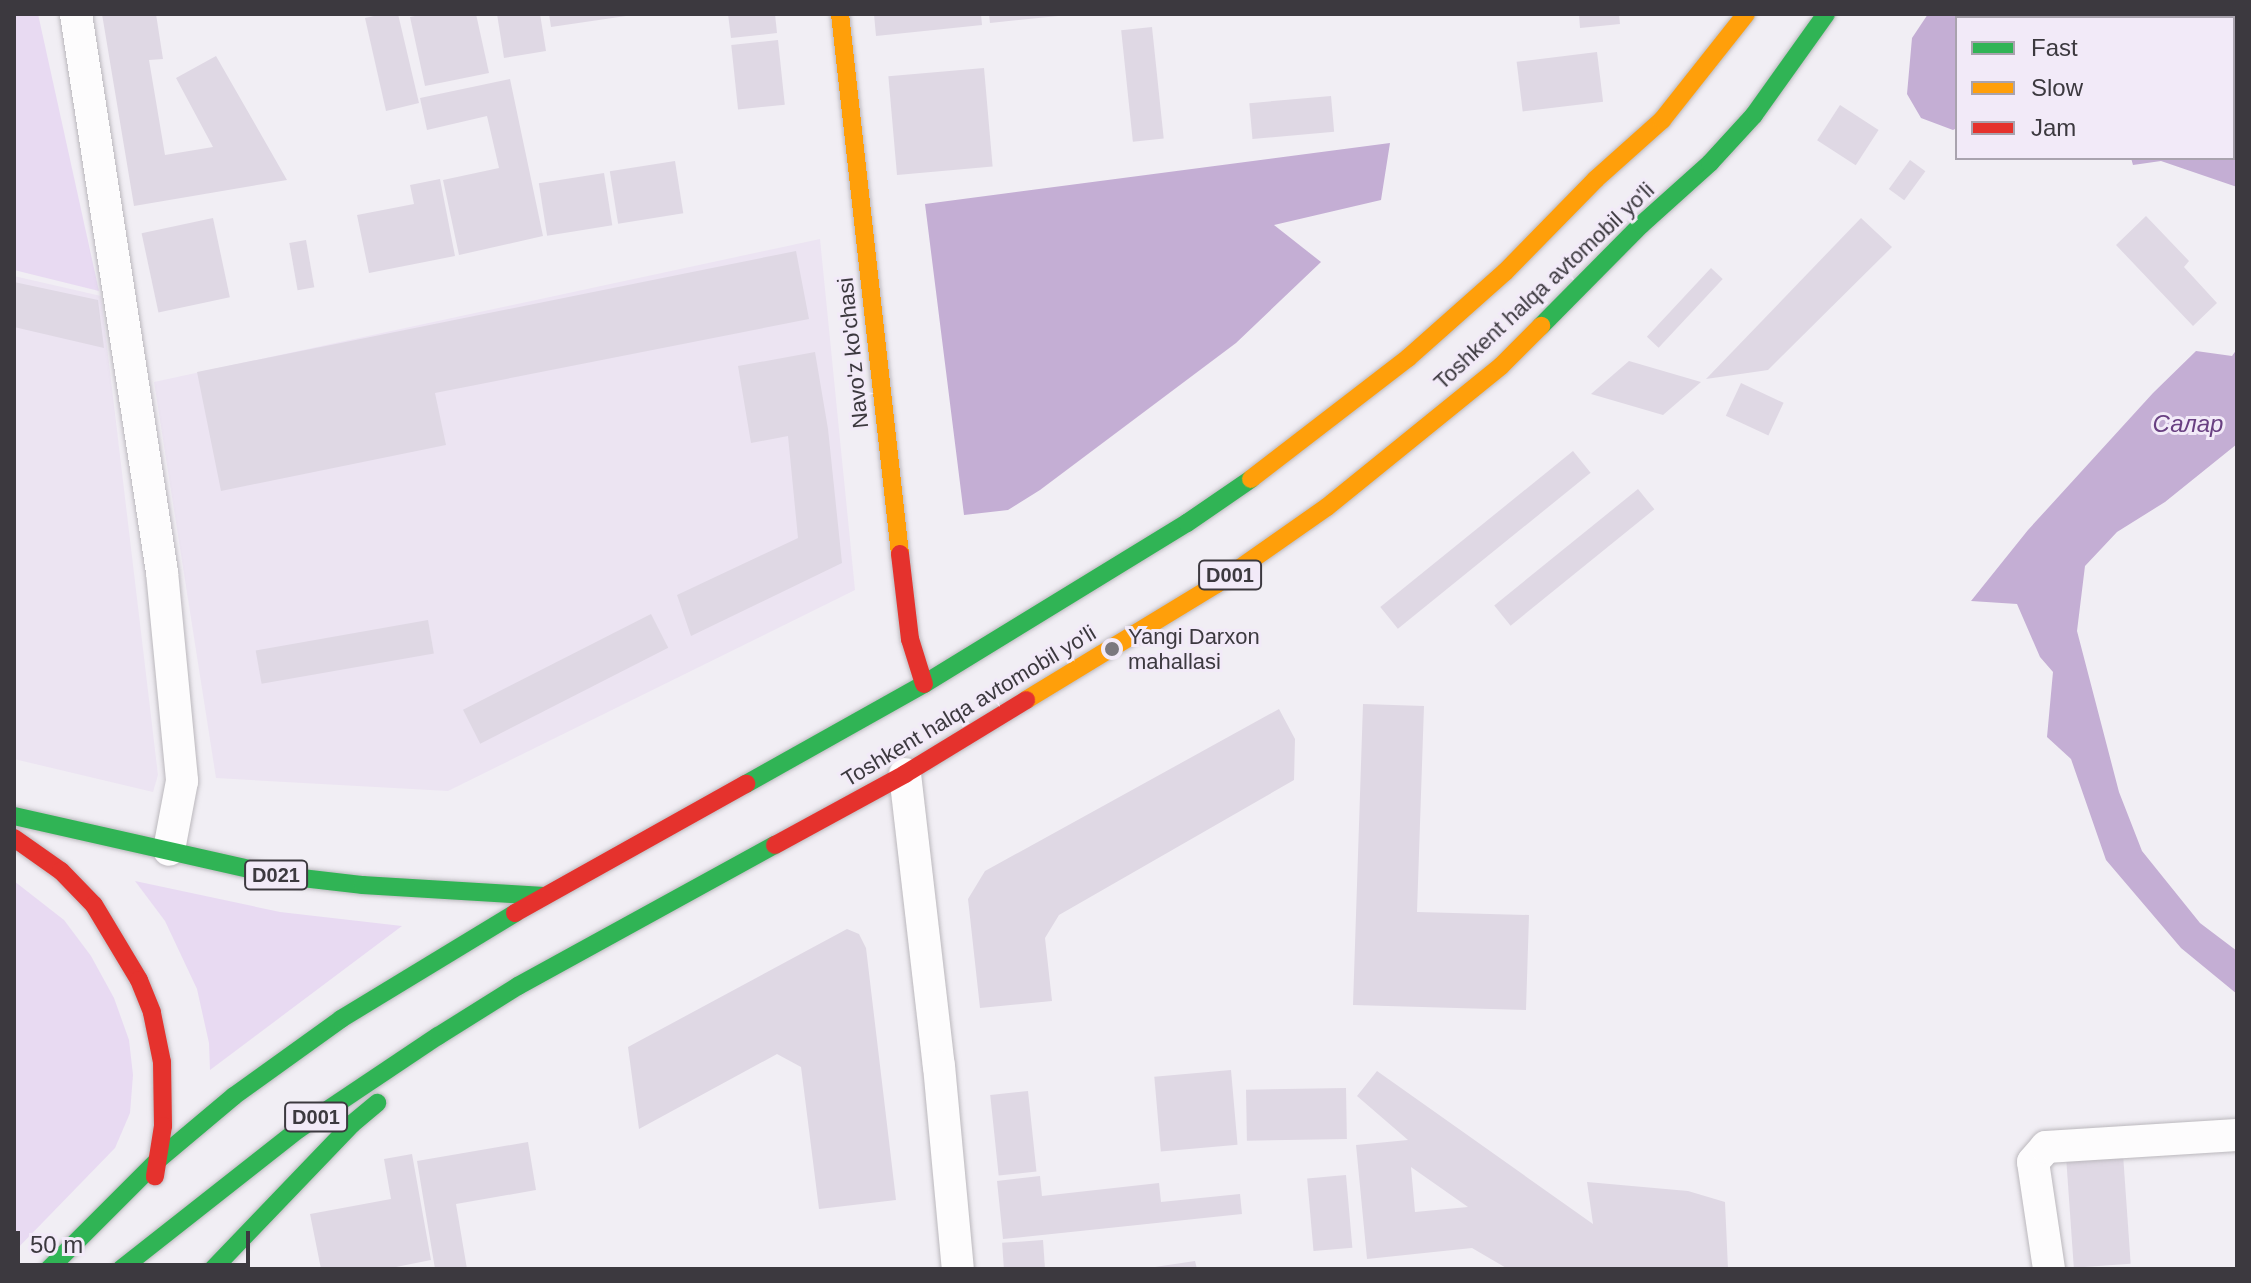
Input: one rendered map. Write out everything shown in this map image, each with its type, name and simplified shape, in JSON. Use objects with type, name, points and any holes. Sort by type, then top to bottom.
[{"type":"main road","name":"Navo'z ko'chasi","points":[[840,14],[910,639],[924,684]]},
{"type":"main road","name":"Toshkent halqa avtomobil yo'li","points":[[123,1267],[241,1172],[359,1086],[518,986],[905,774],[1217,584],[1389,459],[1501,366],[1641,225],[1710,163],[1789,69],[1826,14]]},
{"type":"main road","name":"Toshkent halqa avtomobil yo'li","points":[[49,1269],[159,1159],[234,1096],[341,1019],[544,896],[924,684],[1187,523],[1352,405],[1505,272],[1596,179],[1662,120],[1743,25]]},
{"type":"main road","points":[[1768,52],[1789,69]]},
{"type":"main road","name":"D021","points":[[14,816],[276,875],[363,885],[544,896]]},
{"type":"main road","points":[[14,838],[61,871],[94,905],[123,948],[152,1013],[162,1062],[164,1115],[159,1159],[149,1199]]},
{"type":"main road","points":[[213,1269],[352,1124],[518,986]]},
{"type":"main road","points":[[123,1267],[141,1225]]},
{"type":"street","points":[[76,14],[162,572],[182,781],[169,850]]},
{"type":"street","points":[[905,774],[939,1066],[958,1269]]},
{"type":"street","points":[[2049,1269],[2033,1162],[2046,1147],[2237,1135]]},
{"type":"shaded area","points":[[14,14],[38,14],[99,291],[14,270]]},
{"type":"shaded area","points":[[820,239],[855,590],[448,791],[216,778],[154,382]]},
{"type":"shaded area","points":[[14,276],[101,296],[158,775],[153,792],[14,759]]},
{"type":"shaded area","points":[[14,881],[64,920],[91,956],[114,998],[129,1040],[133,1075],[130,1113],[115,1148],[14,1252]]},
{"type":"shaded area","points":[[135,881],[280,912],[402,926],[210,1070],[209,1043],[197,989],[165,921]]},
{"type":"water","points":[[1928,14],[1965,14],[1955,16],[1953,130],[1921,118],[1907,94],[1912,38]]},
{"type":"water","points":[[1390,143],[1381,200],[1274,225],[1321,262],[1236,343],[1040,490],[1008,510],[964,515],[925,204]]},
{"type":"water","points":[[2235,144],[2237,187],[2161,161],[2133,165],[2132,160],[2235,160]]},
{"type":"water","name":"Салар","points":[[2237,349],[2237,444],[2165,502],[2117,532],[2085,566],[2077,631],[2119,792],[2142,851],[2200,923],[2237,951],[2237,994],[2181,948],[2106,860],[2071,759],[2047,737],[2053,672],[2040,657],[2017,604],[1971,601],[2028,530],[2153,393],[2196,351],[2232,356]]},
{"type":"building","points":[[102,14],[156,14],[163,59],[149,60],[165,155],[213,147],[176,78],[216,56],[287,180],[134,206]]},
{"type":"building","points":[[398,14],[419,103],[386,111],[365,18]]},
{"type":"building","points":[[476,14],[489,73],[425,86],[410,17]]},
{"type":"building","points":[[497,14],[540,14],[546,51],[504,58]]},
{"type":"building","points":[[549,14],[626,14],[626,16],[551,27]]},
{"type":"building","points":[[728,14],[775,14],[777,33],[731,38]]},
{"type":"building","points":[[874,14],[981,14],[982,25],[876,36]]},
{"type":"building","points":[[989,14],[1058,14],[1058,16],[990,23]]},
{"type":"building","points":[[1579,14],[1619,14],[1620,24],[1580,28]]},
{"type":"building","points":[[1152,27],[1164,138],[1133,142],[1121,30]]},
{"type":"building","points":[[778,40],[785,105],[738,110],[731,45]]},
{"type":"building","points":[[1597,52],[1603,102],[1523,111],[1517,62]]},
{"type":"building","points":[[984,68],[993,167],[897,175],[888,76]]},
{"type":"building","points":[[510,79],[543,236],[459,255],[443,180],[499,168],[487,116],[427,130],[420,98]]},
{"type":"building","points":[[1331,96],[1334,132],[1252,139],[1249,103]]},
{"type":"building","points":[[1840,105],[1879,130],[1856,165],[1817,140]]},
{"type":"building","points":[[1910,160],[1925,171],[1904,200],[1889,189]]},
{"type":"building","points":[[675,161],[683,213],[618,224],[610,171]]},
{"type":"building","points":[[604,173],[612,225],[547,236],[539,183]]},
{"type":"building","points":[[440,179],[455,256],[369,273],[357,215],[414,204],[410,185]]},
{"type":"building","points":[[2146,216],[2189,261],[2184,267],[2217,303],[2193,326],[2116,245]]},
{"type":"building","points":[[213,218],[230,297],[158,312],[142,233]]},
{"type":"building","points":[[1861,218],[1892,247],[1768,370],[1706,379]]},
{"type":"building","points":[[306,240],[314,287],[298,290],[289,243]]},
{"type":"building","points":[[796,251],[809,319],[435,393],[446,445],[221,491],[197,372]]},
{"type":"building","points":[[1711,268],[1723,279],[1659,348],[1647,337]]},
{"type":"building","points":[[14,282],[98,300],[104,348],[14,327]]},
{"type":"building","points":[[815,352],[828,429],[842,563],[691,636],[677,595],[798,538],[788,436],[751,443],[738,366]]},
{"type":"building","points":[[1629,361],[1701,382],[1663,415],[1591,394]]},
{"type":"building","points":[[1741,383],[1784,403],[1768,435],[1726,416]]},
{"type":"building","points":[[1573,451],[1591,473],[1398,629],[1380,607]]},
{"type":"building","points":[[1638,489],[1654,509],[1511,626],[1494,605]]},
{"type":"building","points":[[651,614],[668,648],[480,744],[463,710]]},
{"type":"building","points":[[428,620],[434,653],[262,684],[256,650]]},
{"type":"building","points":[[1363,704],[1424,706],[1417,912],[1529,915],[1526,1010],[1353,1005]]},
{"type":"building","points":[[1279,709],[1295,739],[1294,780],[1059,915],[1045,938],[1052,1001],[980,1008],[968,899],[985,871]]},
{"type":"building","points":[[847,929],[859,934],[866,948],[896,1200],[819,1209],[801,1067],[777,1054],[639,1129],[628,1047]]},
{"type":"building","points":[[1231,1070],[1238,1145],[1161,1151],[1154,1077]]},
{"type":"building","points":[[1377,1071],[1593,1224],[1587,1182],[1688,1191],[1725,1202],[1728,1269],[1508,1269],[1472,1248],[1367,1259],[1356,1145],[1408,1140],[1357,1096]],"holes":[[[1411,1167],[1468,1207],[1415,1212]]]},
{"type":"building","points":[[1346,1088],[1347,1139],[1247,1141],[1246,1090]]},
{"type":"building","points":[[1028,1091],[1036,1172],[999,1176],[990,1095]]},
{"type":"building","points":[[528,1142],[536,1190],[456,1204],[467,1269],[435,1269],[417,1161]]},
{"type":"building","points":[[412,1154],[431,1260],[386,1269],[321,1269],[310,1214],[391,1199],[384,1159]]},
{"type":"building","points":[[2123,1154],[2131,1264],[2074,1268],[2066,1158]]},
{"type":"building","points":[[1346,1175],[1352,1248],[1314,1251],[1307,1178]]},
{"type":"building","points":[[1040,1176],[1042,1196],[1159,1183],[1161,1202],[1240,1194],[1242,1214],[1003,1239],[997,1181]]},
{"type":"building","points":[[1043,1240],[1045,1269],[1004,1269],[1002,1243]]},
{"type":"building","points":[[1195,1261],[1197,1269],[1155,1269],[1155,1267]]},
{"type":"traffic: fast","points":[[1541,326],[1641,225],[1710,163],[1754,115],[1826,14]]},
{"type":"traffic: fast","points":[[746,784],[924,684],[1187,523],[1251,479]]},
{"type":"traffic: fast","points":[[14,816],[276,875],[363,885],[544,896]]},
{"type":"traffic: fast","points":[[121,1269],[299,1129],[438,1036],[518,986],[775,845]]},
{"type":"traffic: fast","points":[[49,1269],[159,1159],[234,1096],[341,1019],[515,913]]},
{"type":"traffic: fast","points":[[213,1269],[352,1124],[377,1103]]},
{"type":"traffic: slow","points":[[840,14],[900,554]]},
{"type":"traffic: slow","points":[[1251,479],[1408,358],[1505,272],[1596,179],[1662,120],[1746,14]]},
{"type":"traffic: slow","points":[[1026,700],[1217,584],[1327,507],[1501,366],[1541,326]]},
{"type":"traffic: jam","points":[[900,554],[910,639],[924,684]]},
{"type":"traffic: jam","points":[[775,845],[905,774],[1026,700]]},
{"type":"traffic: jam","points":[[515,913],[746,784]]},
{"type":"traffic: jam","points":[[14,838],[61,871],[94,905],[139,980],[152,1013],[162,1062],[163,1126],[155,1176]]},
{"type":"place","name":"Yangi Darxon mahallasi","points":[[1112,649]]}]
